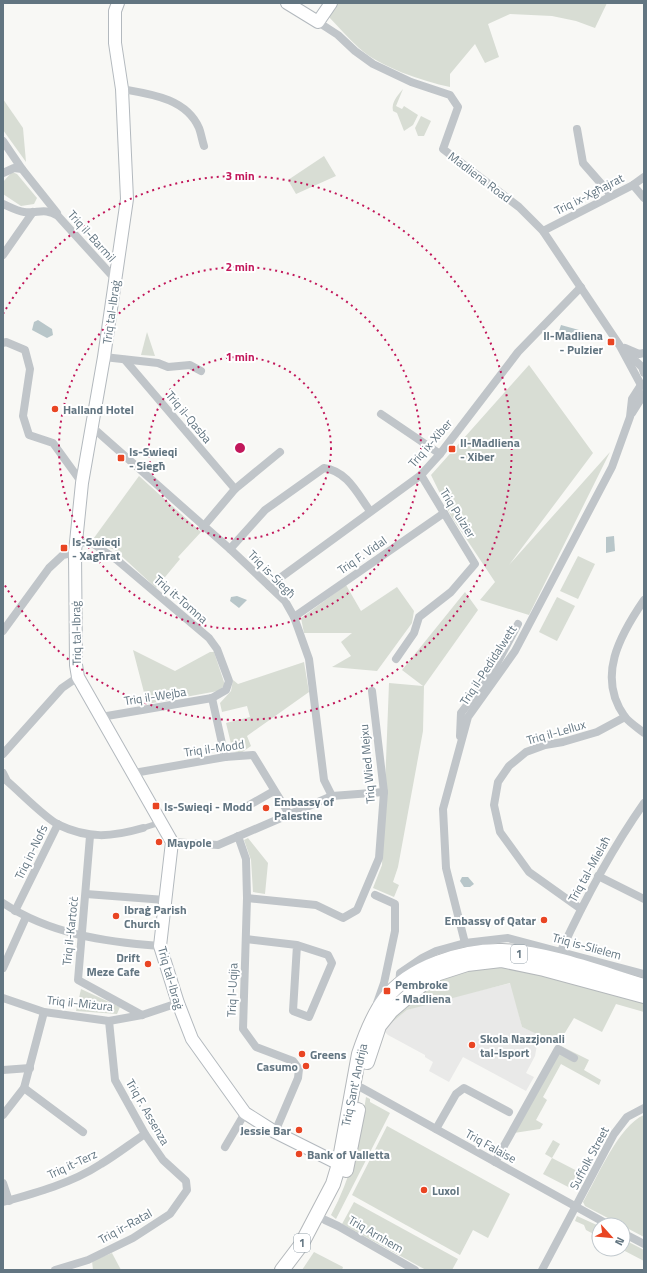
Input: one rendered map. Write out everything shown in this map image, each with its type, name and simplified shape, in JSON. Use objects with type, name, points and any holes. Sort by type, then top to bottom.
[{"type":"highway","name":"Triq Sant' Andrija","points":[[284,1269],[301,1246],[332,1184],[339,1164],[359,1054],[364,1036],[385,1000],[399,980],[429,966],[467,953],[503,951],[547,958],[644,986]]},
{"type":"highway","name":"Triq Sant' Andrija","points":[[284,1269],[325,1220],[340,1187],[347,1167],[369,1052],[379,1026],[391,1011],[432,975],[467,964],[500,960],[544,969],[644,996]]},
{"type":"main road","name":"Triq tal-Ibraġ","points":[[118,3],[115,10],[115,43],[122,89],[128,199],[104,357],[82,483],[75,547],[76,665],[78,677],[162,822],[172,842],[160,946],[178,1003],[192,1039],[245,1113],[275,1132],[339,1164]]},
{"type":"main road","name":"Madliena Road","points":[[287,3],[318,22]]},
{"type":"main road","points":[[318,22],[332,3]]},
{"type":"street","name":"Madliena Road","points":[[318,22],[338,35],[354,51],[373,64],[411,82],[450,95],[458,107],[444,149],[519,207],[543,231],[620,346],[639,367],[642,385]]},
{"type":"street","points":[[122,89],[149,94],[174,103],[196,123],[204,146]]},
{"type":"street","points":[[577,129],[583,163],[611,195]]},
{"type":"street","points":[[5,144],[58,216]]},
{"type":"street","points":[[3,173],[10,161],[5,144]]},
{"type":"street","points":[[3,173],[14,168],[22,169]]},
{"type":"street","name":"Triq ix-Xgħajrat","points":[[543,231],[633,185],[644,177]]},
{"type":"street","points":[[633,185],[644,198]]},
{"type":"street","points":[[3,255],[17,233],[42,206],[42,196]]},
{"type":"street","name":"Triq il-Barmil","points":[[3,204],[17,211],[50,211],[58,216],[116,280]]},
{"type":"street","points":[[17,211],[20,220],[17,233]]},
{"type":"street","name":"Triq ix-Xiber","points":[[269,586],[421,475],[440,454],[518,352],[581,287]]},
{"type":"street","points":[[3,343],[6,342],[25,350],[30,369],[23,416],[29,435],[53,443],[82,483]]},
{"type":"street","points":[[620,346],[639,354],[644,354],[639,367]]},
{"type":"street","points":[[104,357],[158,363],[168,366],[190,365],[201,371]]},
{"type":"street","name":"Triq il-Qasba","points":[[125,360],[235,489]]},
{"type":"street","name":"Triq il-Pedidalwett","points":[[630,417],[632,400],[642,385]]},
{"type":"street","name":"Triq il-Pedidalwett","points":[[465,943],[446,868],[443,809],[468,717],[515,650],[612,468],[630,417],[644,394]]},
{"type":"street","points":[[381,414],[440,454]]},
{"type":"street","name":"Triq is-Siegħ","points":[[92,427],[230,549],[285,601],[294,617],[309,659],[324,780],[332,796]]},
{"type":"street","points":[[203,526],[235,489],[280,452]]},
{"type":"street","points":[[230,549],[264,510],[324,468],[332,469],[344,475],[370,511]]},
{"type":"street","name":"Triq Pulzier","points":[[396,658],[414,634],[419,617],[452,592],[476,564],[421,475]]},
{"type":"street","name":"Triq F. Vidal","points":[[294,617],[444,514]]},
{"type":"street","name":"Triq it-Tomna","points":[[75,547],[92,543],[117,560],[208,638],[217,649],[229,681],[226,690],[212,698]]},
{"type":"street","points":[[3,631],[49,568],[63,555],[75,547]]},
{"type":"street","points":[[644,600],[614,655],[611,676],[615,696],[626,717],[644,733]]},
{"type":"street","points":[[460,746],[461,713],[492,673],[518,624]]},
{"type":"street","points":[[3,754],[62,688],[78,677]]},
{"type":"street","name":"Triq Wied Mejxu","points":[[247,898],[316,905],[343,918],[357,910],[379,858],[384,792],[372,691]]},
{"type":"street","points":[[212,698],[225,757]]},
{"type":"street","name":"Triq il-Wejba","points":[[101,716],[212,698]]},
{"type":"street","name":"Triq il-Lellux","points":[[581,909],[529,872],[500,832],[494,805],[498,782],[509,766],[526,752],[545,745],[563,742],[597,732],[626,717]]},
{"type":"street","name":"Triq il-Modd","points":[[134,773],[225,757],[253,755],[289,814]]},
{"type":"street","points":[[3,773],[8,781],[58,824],[90,836],[122,834],[162,822]]},
{"type":"street","points":[[244,808],[274,791]]},
{"type":"street","points":[[172,842],[218,845],[332,796],[384,792]]},
{"type":"street","name":"Triq tal-Mielaħ","points":[[561,951],[598,876],[622,835],[644,803]]},
{"type":"street","name":"Triq in-Nofs","points":[[15,911],[58,824]]},
{"type":"street","name":"Triq il-Kartoċċ","points":[[90,836],[78,980],[142,1014]]},
{"type":"street","name":"Triq l-Uqija","points":[[238,836],[246,859],[247,898],[243,1029],[256,1047],[293,1061],[299,1069],[298,1078],[275,1132]]},
{"type":"street","points":[[598,876],[644,899]]},
{"type":"street","points":[[86,894],[165,900]]},
{"type":"street","points":[[364,1036],[368,1017],[380,998],[395,931],[395,904],[375,895]]},
{"type":"street","points":[[3,903],[26,917],[82,937],[160,946]]},
{"type":"street","points":[[3,968],[26,917]]},
{"type":"street","name":"Triq is-Slielem","points":[[399,980],[429,954],[465,943],[508,938],[644,974]]},
{"type":"street","points":[[246,939],[297,945],[328,955],[332,963],[309,1017],[293,1011],[297,945]]},
{"type":"street","points":[[385,974],[399,980]]},
{"type":"street","name":"Triq il-Miżura","points":[[3,998],[44,1012],[109,1021],[142,1014],[178,1003]]},
{"type":"street","points":[[3,1115],[24,1088],[44,1012]]},
{"type":"street","name":"Triq F. Assenza","points":[[109,1021],[115,1080],[145,1134],[162,1160],[186,1181]]},
{"type":"street","points":[[495,1162],[558,1049],[574,1058]]},
{"type":"street","points":[[3,1070],[30,1068]]},
{"type":"street","points":[[24,1088],[83,1132]]},
{"type":"street","name":"Triq Falaise","points":[[362,1088],[593,1217]]},
{"type":"street","points":[[436,1129],[456,1094],[464,1088],[509,1112]]},
{"type":"street","name":"Suffolk Street","points":[[542,1270],[614,1134],[627,1117],[644,1108]]},
{"type":"street","points":[[225,1147],[245,1113]]},
{"type":"street","name":"Triq it-Terz","points":[[6,1202],[41,1191],[101,1165],[145,1134]]},
{"type":"street","name":"Triq ir-Ratal","points":[[55,1270],[88,1260],[133,1238],[170,1214],[187,1190],[186,1181]]},
{"type":"street","points":[[3,1182],[6,1202]]},
{"type":"street","name":"Triq Arnhem","points":[[325,1220],[415,1270]]},
{"type":"street","points":[[631,1237],[644,1244]]},
{"type":"shaded area","points":[[336,3],[607,3],[595,28],[576,21],[552,16],[510,14],[488,24],[499,57],[485,63],[475,44],[450,74],[450,87],[402,72],[368,55],[359,48],[327,15]]},
{"type":"shaded area","points":[[403,89],[396,106],[402,109],[404,106],[418,115],[413,125],[404,131],[397,113],[393,111],[395,99]]},
{"type":"shaded area","points":[[3,99],[23,128],[26,162],[3,130]]},
{"type":"shaded area","points":[[421,116],[431,121],[424,136],[418,136],[415,128]]},
{"type":"shaded area","points":[[324,156],[336,176],[296,194],[288,180]]},
{"type":"shaded area","points":[[12,172],[17,174],[37,198],[34,204],[21,206],[3,194],[3,182]]},
{"type":"shaded area","points":[[38,320],[52,329],[53,335],[47,338],[32,330],[34,322]]},
{"type":"shaded area","points":[[561,325],[579,330],[577,339],[558,334]]},
{"type":"shaded area","points":[[147,332],[155,356],[141,355]]},
{"type":"shaded area","points":[[529,365],[593,453],[509,565],[610,452],[529,615],[480,600],[495,582],[451,516],[431,475]]},
{"type":"shaded area","points":[[139,476],[201,532],[178,557],[180,559],[156,588],[115,550],[91,542]]},
{"type":"shaded area","points":[[614,536],[615,551],[606,553],[606,537]]},
{"type":"shaded area","points":[[578,556],[595,564],[578,599],[560,591]]},
{"type":"shaded area","points":[[346,585],[361,611],[397,587],[414,611],[412,623],[377,671],[332,667],[351,656],[341,642],[352,633],[304,633],[301,618]]},
{"type":"shaded area","points":[[465,592],[478,610],[424,686],[423,731],[398,867],[393,882],[399,885],[394,897],[373,888],[382,865],[389,683],[423,686],[402,670]]},
{"type":"shaded area","points":[[237,596],[247,600],[239,608],[230,601],[231,597]]},
{"type":"shaded area","points":[[557,597],[575,606],[557,641],[539,632]]},
{"type":"shaded area","points":[[133,650],[175,671],[210,652],[214,652],[225,685],[218,691],[147,704]]},
{"type":"shaded area","points":[[304,662],[309,692],[247,736],[251,746],[241,753],[233,752],[226,723],[250,717],[247,706],[222,712],[220,703],[231,691],[233,680],[238,684]]},
{"type":"shaded area","points":[[248,838],[268,863],[265,894],[253,892],[251,860],[244,840]]},
{"type":"shaded area","points":[[462,877],[468,877],[474,884],[470,887],[464,887],[460,881]]},
{"type":"shaded area","points":[[502,966],[536,971],[644,1001],[644,1012],[616,1004],[602,1032],[574,1018],[558,1044],[522,1027],[510,983],[407,1010],[383,1030],[415,992],[423,986],[456,974]]},
{"type":"shaded area","name":"Skola Nazzjonali tal-Isport","points":[[511,983],[522,1027],[539,1034],[535,1056],[526,1073],[534,1077],[526,1091],[463,1057],[449,1082],[429,1071],[433,1062],[425,1057],[425,1055],[388,1035],[383,1030],[407,1010],[428,1003]]},
{"type":"shaded area","points":[[81,989],[120,1007],[117,1014],[76,1011]]},
{"type":"shaded area","points":[[561,1046],[589,1060],[584,1070],[601,1080],[599,1085],[561,1064],[543,1097],[547,1100],[536,1120],[543,1124],[540,1129],[514,1133]]},
{"type":"shaded area","points":[[366,1097],[370,1099],[370,1102],[390,1113],[336,1219],[331,1215],[344,1187],[354,1158]]},
{"type":"shaded area","points":[[644,1115],[644,1237],[631,1230],[631,1217],[606,1217],[585,1206],[583,1202],[609,1153],[626,1129]]},
{"type":"shaded area","name":"Luxol","points":[[387,1126],[510,1194],[488,1238],[473,1230],[460,1255],[352,1195]]},
{"type":"shaded area","points":[[553,1140],[560,1144],[552,1158],[545,1154]]},
{"type":"shaded area","points":[[552,1158],[583,1174],[574,1190],[543,1174]]},
{"type":"shaded area","points":[[354,1202],[458,1259],[452,1270],[426,1270],[342,1224]]},
{"type":"shaded area","points":[[577,1216],[591,1222],[591,1233],[586,1230],[584,1225],[575,1221]]},
{"type":"shaded area","points":[[631,1243],[644,1250],[644,1261],[631,1254]]},
{"type":"shaded area","points":[[314,1252],[343,1267],[342,1270],[302,1270]]},
{"type":"shaded area","points":[[112,1253],[121,1270],[93,1270],[92,1261]]},
{"type":"place","name":"Il-Madliena - Pulzier","points":[[611,342]]},
{"type":"place","name":"Halland Hotel","points":[[55,409]]},
{"type":"place","name":"Il-Madliena - Xiber","points":[[452,449]]},
{"type":"place","name":"Is-Swieqi - Siegħ","points":[[121,458]]},
{"type":"place","name":"Is-Swieqi - Xagħrat","points":[[64,548]]},
{"type":"place","name":"Is-Swieqi - Modd","points":[[156,806]]},
{"type":"place","name":"Embassy of Palestine","points":[[266,808]]},
{"type":"place","name":"Maypole","points":[[159,842]]},
{"type":"place","name":"Ibraġ Parish Church","points":[[116,916]]},
{"type":"place","name":"Embassy of Qatar","points":[[544,920]]},
{"type":"place","name":"Drift Meze Cafe","points":[[148,964]]},
{"type":"place","name":"Pembroke - Madliena","points":[[387,991]]},
{"type":"place","name":"Skola Nazzjonali tal-Isport","points":[[472,1045]]},
{"type":"place","name":"Greens","points":[[302,1054]]},
{"type":"place","name":"Casumo","points":[[306,1066]]},
{"type":"place","name":"Jessie Bar","points":[[299,1130]]},
{"type":"place","name":"Bank of Valletta","points":[[299,1154]]},
{"type":"place","name":"Luxol","points":[[424,1190]]}]
